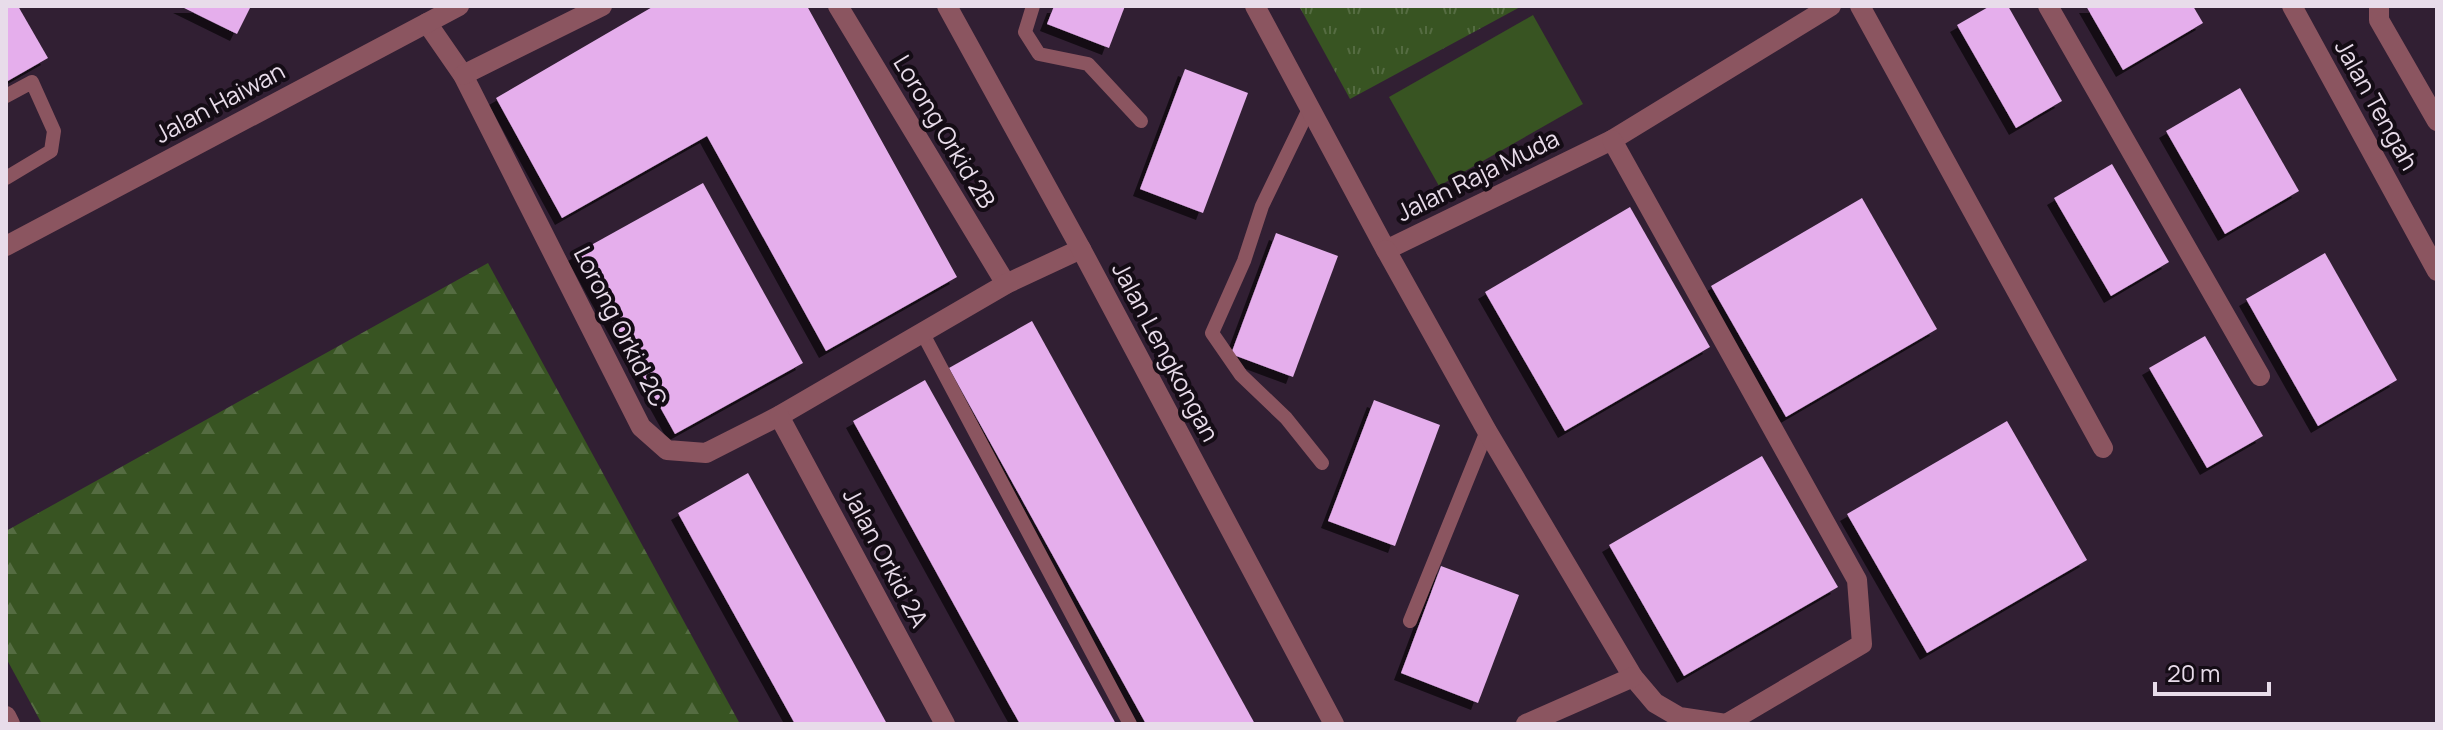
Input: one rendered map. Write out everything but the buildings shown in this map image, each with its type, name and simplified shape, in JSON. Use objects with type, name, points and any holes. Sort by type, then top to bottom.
[{"type":"street","name":"Jalan Haiwan","points":[[6,246],[459,6]]},
{"type":"street","points":[[463,75],[602,6]]},
{"type":"street","name":"Lorong Orkid 2B","points":[[838,6],[1006,284]]},
{"type":"street","name":"Jalan Lengkongan","points":[[947,6],[1081,249],[1334,724]]},
{"type":"street","name":"Jalan Raja Muda","points":[[1255,6],[1386,250],[1612,140],[1831,6]]},
{"type":"street","points":[[1860,6],[2103,448]]},
{"type":"street","points":[[2048,6],[2260,376]]},
{"type":"street","name":"Jalan Tengah","points":[[2292,6],[2437,271]]},
{"type":"street","points":[[2379,6],[2379,20],[2437,121]]},
{"type":"street","name":"Lorong Orkid 2C","points":[[427,23],[463,75],[641,427],[667,450],[706,453],[779,416],[1006,284],[1081,249]]},
{"type":"street","points":[[1386,250],[1487,431],[1633,677],[1655,703],[1679,717],[1726,724],[1862,644],[1857,580],[1612,140]]},
{"type":"street","name":"Jalan Orkid 2A","points":[[779,416],[945,724]]},
{"type":"street","points":[[1526,724],[1633,677]]},
{"type":"street","points":[[6,716],[10,724]]},
{"type":"lane","points":[[1033,6],[1025,32],[1039,54],[1088,64],[1141,121]]},
{"type":"lane","points":[[6,96],[32,82],[54,131],[51,151],[6,178]]},
{"type":"lane","points":[[1310,107],[1262,206],[1244,261],[1212,333],[1241,375],[1286,418],[1322,463]]},
{"type":"lane","points":[[922,332],[1130,724]]},
{"type":"lane","points":[[1410,621],[1487,431]]},
{"type":"green space","points":[[1299,6],[1522,6],[1350,99]]},
{"type":"green space","points":[[1533,15],[1583,104],[1439,186],[1389,97]]},
{"type":"green space","points":[[488,263],[740,724],[42,724],[6,658],[6,531]]}]
